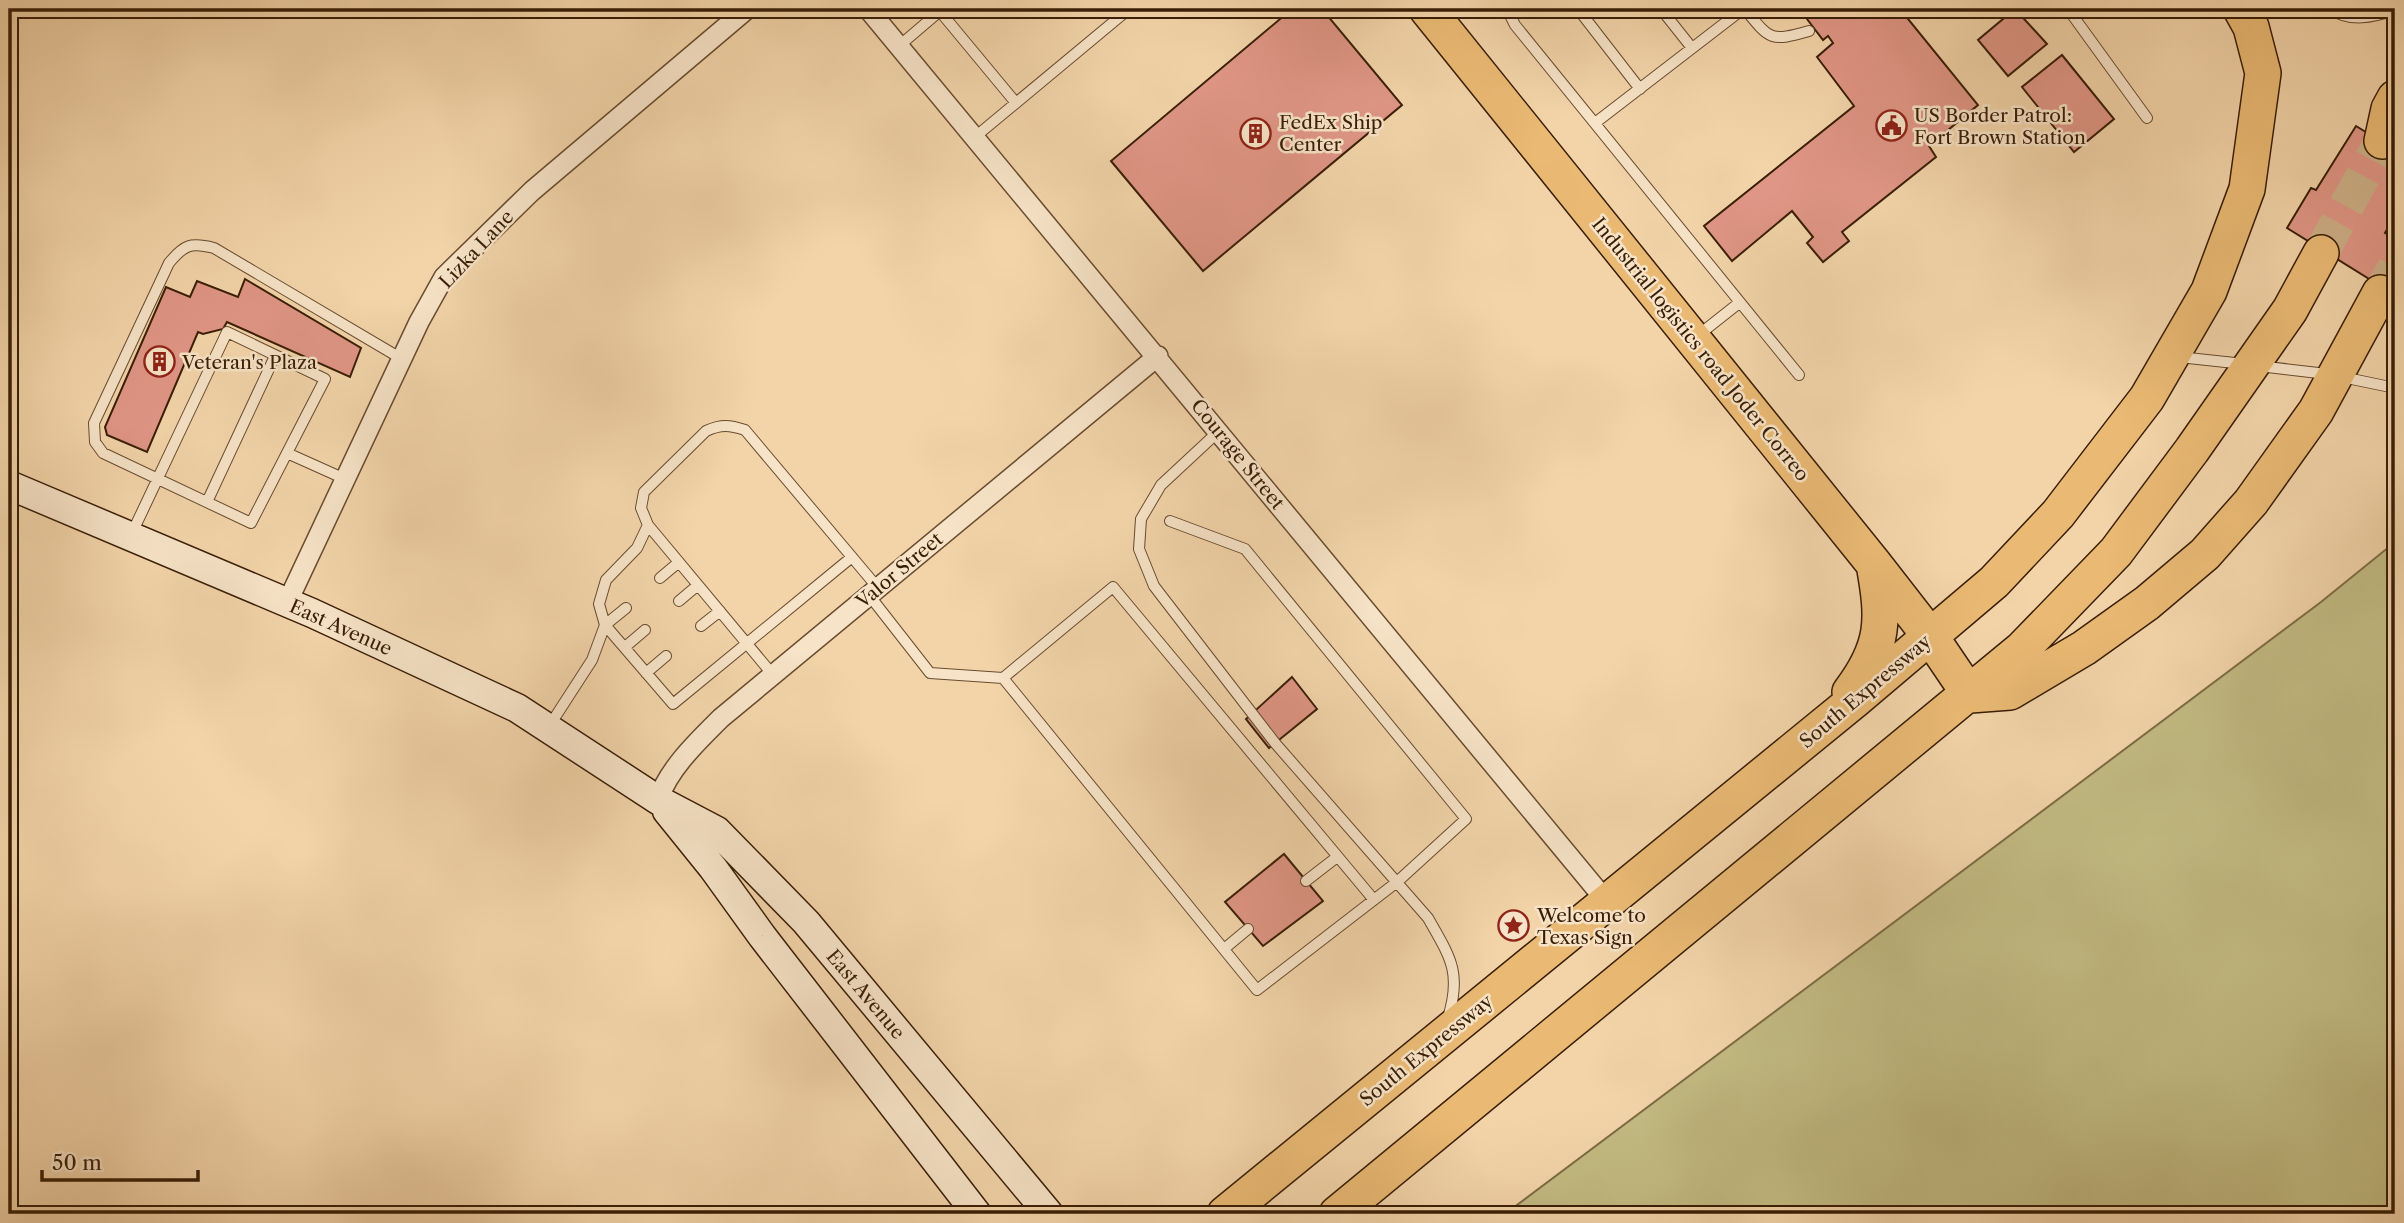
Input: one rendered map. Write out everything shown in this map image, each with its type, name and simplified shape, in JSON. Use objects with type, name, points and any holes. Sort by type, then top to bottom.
[{"type":"highway","name":"Industrial logistics road Joder Correo","points":[[1427,9],[1874,564],[1930,636],[1970,695]]},
{"type":"highway","name":"South Expressway","points":[[1225,1214],[1826,724],[1994,582],[2058,514],[2147,398],[2172,356],[2209,291],[2247,189],[2263,73],[2251,27],[2241,9]]},
{"type":"highway","points":[[2392,127],[2389,109],[2395,98]]},
{"type":"highway","points":[[1337,1214],[1702,912],[1970,695],[2031,641],[2116,552],[2192,450],[2290,310],[2321,253]]},
{"type":"highway","points":[[1970,695],[2010,692],[2084,648],[2147,603],[2205,554],[2251,502],[2316,411],[2333,375],[2381,293]]},
{"type":"highway","points":[[1826,724],[1863,675],[1879,638],[1880,600],[1874,564]]},
{"type":"street","name":"Lizka Lane","points":[[287,603],[402,359],[444,277],[532,191],[747,9]]},
{"type":"street","name":"Courage Street","points":[[868,9],[1607,902]]},
{"type":"street","name":"Valor Street","points":[[658,800],[662,790],[698,741],[721,718],[1157,356]]},
{"type":"street","name":"East Avenue","points":[[9,485],[287,603],[517,708],[658,800],[717,831],[806,922],[1049,1214]]},
{"type":"street","name":"East Avenue","points":[[658,800],[977,1214]]},
{"type":"lane","points":[[975,137],[1129,9]]},
{"type":"lane","points":[[1507,9],[1515,25],[1798,375]]},
{"type":"lane","points":[[1578,9],[1640,89]]},
{"type":"lane","points":[[1661,9],[1692,48]]},
{"type":"lane","points":[[1595,123],[1744,9],[1766,34],[1782,38],[1809,30]]},
{"type":"lane","points":[[2068,9],[2147,118]]},
{"type":"lane","points":[[2330,9],[2339,15],[2366,19],[2395,10]]},
{"type":"lane","points":[[899,46],[939,10],[1016,103]]},
{"type":"lane","points":[[130,537],[158,480],[227,332],[326,379],[251,523],[158,480],[103,453],[95,442],[94,424],[169,263],[181,249],[197,244],[214,248],[402,359]]},
{"type":"lane","points":[[1693,339],[1739,303]]},
{"type":"lane","points":[[207,502],[275,356]]},
{"type":"lane","points":[[2172,356],[2333,375],[2395,388]]},
{"type":"lane","points":[[773,675],[648,525],[641,508],[644,492],[706,431],[718,426],[730,425],[745,430],[852,556],[930,673],[1003,678],[1113,587],[1374,900]]},
{"type":"lane","points":[[1219,431],[1161,485],[1141,519],[1139,550],[1154,586],[1251,714],[1428,918],[1446,948],[1455,979],[1453,1002],[1443,1035]]},
{"type":"lane","points":[[287,453],[345,479]]},
{"type":"lane","points":[[1003,678],[1257,989],[1397,882],[1466,819],[1245,549],[1170,522]]},
{"type":"lane","points":[[648,525],[637,548],[606,580],[599,604],[606,625],[673,704],[852,556]]},
{"type":"lane","points":[[660,578],[679,562]]},
{"type":"lane","points":[[679,601],[698,584]]},
{"type":"lane","points":[[548,728],[592,660],[606,625],[626,608]]},
{"type":"lane","points":[[701,626],[720,611]]},
{"type":"lane","points":[[625,647],[645,630]]},
{"type":"lane","points":[[646,673],[666,656]]},
{"type":"lane","points":[[1306,881],[1337,857]]},
{"type":"lane","points":[[1224,949],[1248,929]]},
{"type":"shaded area","points":[[2395,542],[2395,1214],[1505,1214],[2321,602]]},
{"type":"building","name":"FedEx Ship Center","points":[[1292,9],[1322,9],[1402,105],[1203,271],[1111,161]]},
{"type":"building","name":"US Border Patrol: Fort Brown Station","points":[[1819,9],[1900,9],[1978,105],[1929,146],[1936,157],[1842,232],[1849,241],[1823,262],[1807,243],[1813,237],[1792,211],[1732,261],[1704,226],[1854,106],[1817,57],[1833,43],[1828,36],[1823,40],[1807,19]]},
{"type":"building","points":[[2015,9],[2047,44],[2008,76],[1978,40]]},
{"type":"building","points":[[2062,55],[2114,119],[2074,152],[2022,87]]},
{"type":"building","points":[[2356,126],[2395,150],[2395,216],[2385,233],[2395,239],[2395,295],[2287,228],[2311,188],[2316,190]]},
{"type":"building","name":"Veteran's Plaza","points":[[245,279],[361,348],[350,377],[227,322],[223,329],[203,334],[198,332],[147,452],[107,435],[105,427],[166,287],[190,297],[197,281],[238,297]]},
{"type":"building","points":[[1292,677],[1317,709],[1269,748],[1246,719]]},
{"type":"building","points":[[1284,854],[1323,901],[1263,946],[1225,902]]},
{"type":"tunnel","points":[[2321,253],[2382,141]]},
{"type":"tunnel","points":[[2380,293],[2395,268]]},
{"type":"place","name":"US Border Patrol: Fort Brown Station","points":[[1891,126]]},
{"type":"place","name":"FedEx Ship Center","points":[[1256,133]]},
{"type":"place","name":"Veteran's Plaza","points":[[159,362]]},
{"type":"place","name":"Welcome to Texas Sign","points":[[1514,926]]}]
